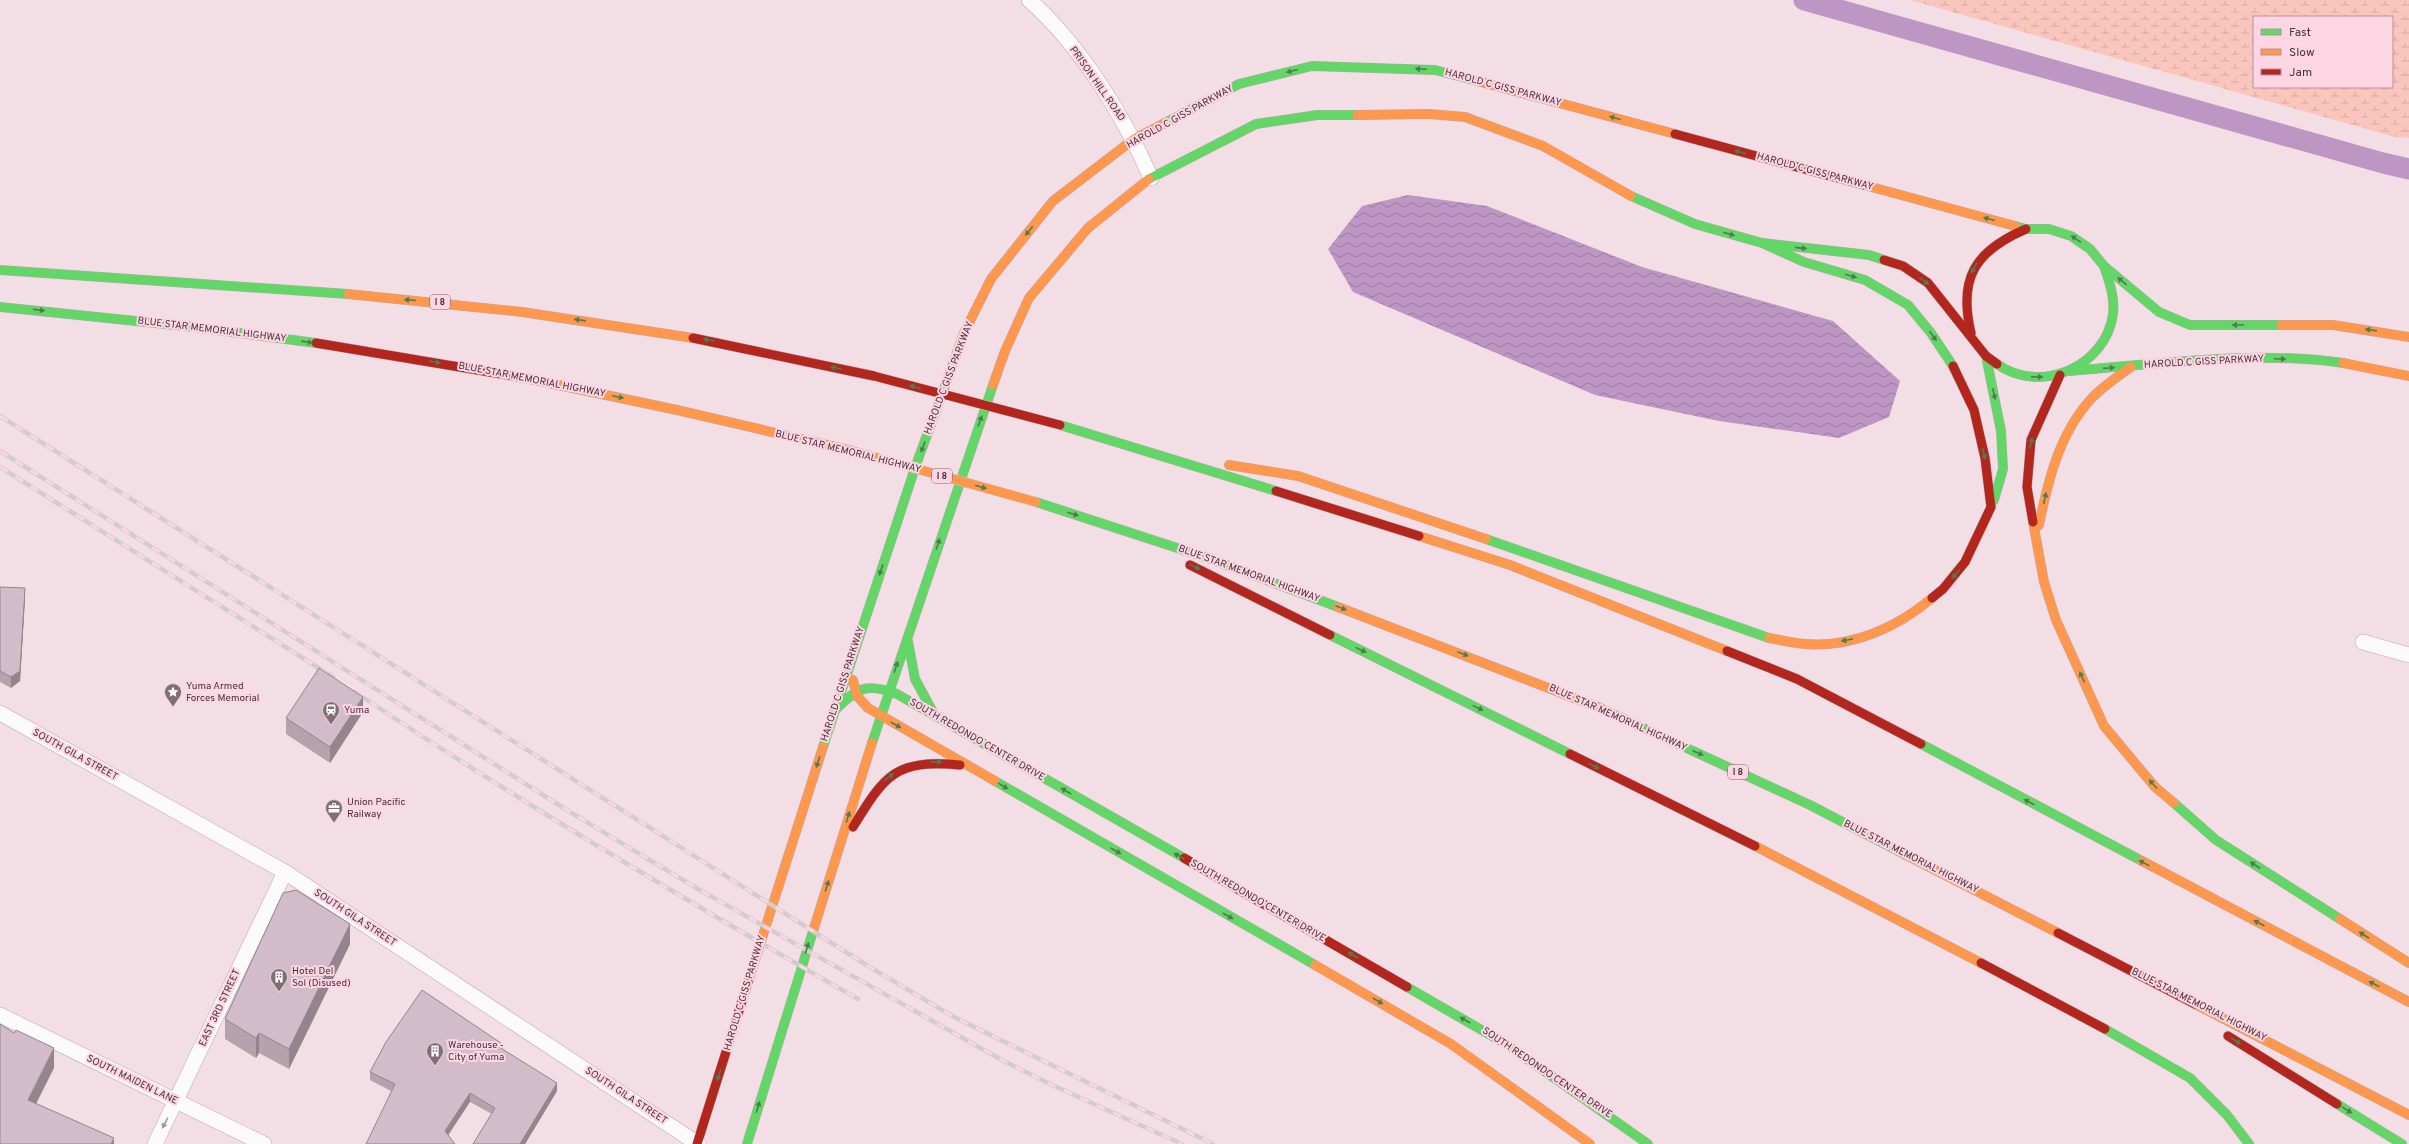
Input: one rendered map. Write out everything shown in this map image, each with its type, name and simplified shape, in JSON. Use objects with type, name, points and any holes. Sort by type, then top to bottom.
[{"type":"main road","name":"HAROLD C GISS PARKWAY","points":[[698,1144],[834,711],[916,465],[964,333],[991,279],[1053,201],[1134,139],[1239,84],[1312,66],[1435,70],[2026,229],[2049,229],[2071,236],[2090,248],[2104,266],[2159,312],[2190,325],[2333,325],[2409,337]]},
{"type":"main road","name":"HAROLD C GISS PARKWAY","points":[[747,1144],[888,690],[1005,351],[1029,298],[1088,228],[1151,178],[1256,124],[1317,115],[1429,114],[1465,117],[1543,146],[1620,191],[1695,224],[1762,243],[1869,255],[1902,266],[1928,283],[1986,356],[2004,369],[2025,377],[2060,375],[2070,371],[2090,357],[2105,337],[2111,320],[2112,289],[2104,266]]},
{"type":"main road","name":"HAROLD C GISS PARKWAY","points":[[1972,337],[1965,315],[1965,292],[1972,269],[1986,251],[2004,237],[2026,229]]},
{"type":"main road","points":[[1762,243],[1804,262],[1865,280],[1908,305],[1931,333],[1956,369],[1974,410],[1985,458],[1991,507]]},
{"type":"main road","name":"I 8","points":[[1,270],[398,298],[515,311],[712,341],[874,376],[1060,425],[1157,453],[1510,565],[1797,680],[2409,1002]]},
{"type":"main road","name":"BLUE STAR MEMORIAL HIGHWAY","points":[[0,307],[216,328],[388,354],[609,395],[849,450],[1036,502],[1110,525],[1208,558],[1578,698],[1810,805],[2409,1115]]},
{"type":"main road","points":[[1157,453],[1298,476],[1510,546],[1768,638],[1807,644],[1844,641],[1874,634],[1913,614],[1943,590],[1966,562],[1991,507],[2003,469],[2001,431],[1986,356]]},
{"type":"main road","name":"HAROLD C GISS PARKWAY","points":[[2070,371],[2249,358],[2319,360],[2373,368],[2409,376]]},
{"type":"main road","points":[[2037,536],[2056,458],[2071,427],[2090,399],[2131,367]]},
{"type":"main road","points":[[2060,375],[2038,423],[2029,452],[2027,487],[2037,536],[2044,582],[2056,620],[2104,726],[2155,787],[2216,840],[2409,963]]},
{"type":"main road","points":[[1110,525],[1818,877],[2146,1051],[2190,1078],[2227,1115],[2249,1144]]},
{"type":"main road","points":[[908,633],[910,666],[916,686],[934,714]]},
{"type":"main road","points":[[854,651],[853,681],[857,696],[868,708],[1451,1044],[1590,1144]]},
{"type":"main road","name":"SOUTH REDONDO CENTER DRIVE","points":[[834,711],[860,689],[873,688],[888,690],[934,714],[1506,1044],[1648,1144]]},
{"type":"main road","points":[[836,855],[878,786],[890,775],[909,765],[936,762],[969,766]]},
{"type":"main road","points":[[2085,946],[2199,1018]]},
{"type":"main road","points":[[2220,1030],[2402,1144]]},
{"type":"street","name":"PRISON HILL ROAD","points":[[1029,0],[1043,13],[1080,58],[1134,139],[1151,178]]},
{"type":"street","points":[[2363,642],[2409,655]]},
{"type":"street","name":"SOUTH GILA STREET","points":[[0,713],[285,872],[698,1144]]},
{"type":"street","name":"EAST 3RD STREET","points":[[155,1144],[285,872]]},
{"type":"street","name":"SOUTH MAIDEN LANE","points":[[0,1015],[264,1144]]},
{"type":"green space","points":[[1910,0],[2409,0],[2409,138],[2395,137]]},
{"type":"water","points":[[1408,195],[1487,206],[1642,267],[1833,321],[1900,381],[1889,417],[1839,438],[1719,421],[1595,395],[1353,292],[1328,249],[1362,206]]},
{"type":"building","points":[[0,587],[25,588],[20,671],[11,677],[0,671]]},
{"type":"building","name":"Yuma","points":[[319,668],[363,697],[330,747],[286,718]]},
{"type":"building","name":"Hotel Del Sol (Disused)","points":[[296,890],[350,924],[289,1049],[259,1033],[256,1038],[225,1019],[283,893]]},
{"type":"building","name":"Warehouse - City of Yuma","points":[[422,990],[501,1043],[499,1047],[557,1083],[520,1144],[473,1144],[495,1108],[470,1093],[445,1131],[455,1144],[366,1144],[395,1084],[370,1072],[386,1042]]},
{"type":"building","points":[[0,1024],[14,1033],[16,1030],[54,1048],[28,1100],[114,1138],[111,1144],[0,1144]]},
{"type":"waterway","points":[[1804,0],[2383,163],[2409,169]]},
{"type":"railway","points":[[0,416],[868,966],[954,1017],[1213,1144]]},
{"type":"railway","points":[[0,451],[570,812],[698,889],[1000,1059],[1050,1084],[1182,1144]]},
{"type":"railway","points":[[0,467],[333,677]]},
{"type":"railway","points":[[355,692],[416,733],[604,850],[858,999]]},
{"type":"traffic: fast","points":[[1165,123],[1239,84],[1312,66],[1435,70],[1481,82]]},
{"type":"traffic: fast","points":[[1149,179],[1256,124],[1317,115],[1357,115]]},
{"type":"traffic: fast","points":[[1631,196],[1695,224],[1762,243],[1869,255],[1884,260]]},
{"type":"traffic: fast","points":[[2015,226],[2026,229],[2049,229],[2071,236],[2090,249],[2104,266],[2159,312],[2190,325],[2281,325]]},
{"type":"traffic: fast","points":[[1762,243],[1804,262],[1865,280],[1908,305],[1931,333],[1953,366]]},
{"type":"traffic: fast","points":[[1997,364],[2014,373],[2032,377],[2051,376],[2068,370],[2085,361],[2098,349],[2108,333],[2113,314],[2110,283],[2104,266]]},
{"type":"traffic: fast","points":[[0,270],[348,294]]},
{"type":"traffic: fast","points":[[0,307],[194,327],[316,343]]},
{"type":"traffic: fast","points":[[1986,356],[2001,431],[2003,469],[1994,500]]},
{"type":"traffic: fast","points":[[2070,371],[2172,362],[2241,358],[2309,359],[2343,363]]},
{"type":"traffic: fast","points":[[823,747],[916,465],[954,361]]},
{"type":"traffic: fast","points":[[872,743],[993,385]]},
{"type":"traffic: fast","points":[[1060,425],[1276,491]]},
{"type":"traffic: fast","points":[[1036,502],[1208,558],[1338,607]]},
{"type":"traffic: fast","points":[[1486,539],[1769,638]]},
{"type":"traffic: fast","points":[[1330,635],[1570,754]]},
{"type":"traffic: fast","points":[[908,641],[915,679],[934,714]]},
{"type":"traffic: fast","points":[[834,711],[849,697],[862,689],[877,688],[897,694],[1184,858]]},
{"type":"traffic: fast","points":[[1600,708],[1810,805],[1906,855]]},
{"type":"traffic: fast","points":[[1921,744],[2142,861]]},
{"type":"traffic: fast","points":[[995,781],[1315,965]]},
{"type":"traffic: fast","points":[[2174,803],[2216,840],[2340,919]]},
{"type":"traffic: fast","points":[[747,1144],[814,928]]},
{"type":"traffic: fast","points":[[1407,987],[1506,1044],[1648,1144]]},
{"type":"traffic: fast","points":[[2105,1029],[2190,1078],[2227,1115],[2249,1144]]},
{"type":"traffic: fast","points":[[2337,1104],[2402,1144]]},
{"type":"traffic: slow","points":[[1481,82],[1675,134]]},
{"type":"traffic: slow","points":[[1357,115],[1429,114],[1465,117],[1543,146],[1631,196]]},
{"type":"traffic: slow","points":[[954,361],[964,333],[991,279],[1053,201],[1134,139],[1165,123]]},
{"type":"traffic: slow","points":[[993,385],[1005,351],[1029,298],[1088,228],[1149,179]]},
{"type":"traffic: slow","points":[[1864,185],[2015,226]]},
{"type":"traffic: slow","points":[[348,294],[522,312],[693,338]]},
{"type":"traffic: slow","points":[[2281,325],[2333,325],[2409,337]]},
{"type":"traffic: slow","points":[[2343,363],[2409,376]]},
{"type":"traffic: slow","points":[[2039,525],[2046,492],[2056,459],[2071,427],[2091,399],[2110,382],[2131,367]]},
{"type":"traffic: slow","points":[[525,378],[677,410],[849,450]]},
{"type":"traffic: slow","points":[[849,450],[1036,502]]},
{"type":"traffic: slow","points":[[1229,465],[1298,476],[1486,539]]},
{"type":"traffic: slow","points":[[2033,522],[2044,582],[2056,620],[2104,726],[2155,787],[2174,803]]},
{"type":"traffic: slow","points":[[1419,536],[1510,565],[1727,651]]},
{"type":"traffic: slow","points":[[1769,638],[1800,644],[1840,643],[1857,639],[1904,618],[1932,598]]},
{"type":"traffic: slow","points":[[1338,607],[1600,708]]},
{"type":"traffic: slow","points":[[853,680],[857,696],[868,708],[995,781]]},
{"type":"traffic: slow","points":[[814,928],[872,743]]},
{"type":"traffic: slow","points":[[748,982],[823,747]]},
{"type":"traffic: slow","points":[[1755,846],[1981,963]]},
{"type":"traffic: slow","points":[[1906,855],[2058,933]]},
{"type":"traffic: slow","points":[[2142,861],[2409,1002]]},
{"type":"traffic: slow","points":[[2340,919],[2409,963]]},
{"type":"traffic: slow","points":[[1315,965],[1451,1044],[1590,1144]]},
{"type":"traffic: slow","points":[[2195,1004],[2409,1115]]},
{"type":"traffic: jam","points":[[1675,134],[1864,185]]},
{"type":"traffic: jam","points":[[1971,333],[1967,297],[1969,282],[1974,269],[1983,257],[1994,247],[2026,229]]},
{"type":"traffic: jam","points":[[1884,260],[1903,266],[1928,283],[1986,356],[1997,364]]},
{"type":"traffic: jam","points":[[693,338],[874,376]]},
{"type":"traffic: jam","points":[[316,343],[525,378]]},
{"type":"traffic: jam","points":[[1932,598],[1943,589],[1965,562],[1991,507],[1985,458],[1974,410],[1953,366]]},
{"type":"traffic: jam","points":[[2033,522],[2027,487],[2031,440],[2060,375]]},
{"type":"traffic: jam","points":[[874,376],[1060,425]]},
{"type":"traffic: jam","points":[[1276,491],[1419,536]]},
{"type":"traffic: jam","points":[[1190,565],[1330,635]]},
{"type":"traffic: jam","points":[[1727,651],[1797,679],[1921,744]]},
{"type":"traffic: jam","points":[[1570,754],[1755,846]]},
{"type":"traffic: jam","points":[[853,827],[874,795],[894,774],[906,768],[920,765],[960,765]]},
{"type":"traffic: jam","points":[[1184,858],[1407,987]]},
{"type":"traffic: jam","points":[[2058,933],[2195,1004]]},
{"type":"traffic: jam","points":[[1981,963],[2105,1029]]},
{"type":"traffic: jam","points":[[697,1144],[748,982]]},
{"type":"traffic: jam","points":[[2228,1036],[2337,1104]]},
{"type":"place","name":"Yuma Armed Forces Memorial","points":[[173,707]]},
{"type":"place","name":"Yuma","points":[[331,725]]},
{"type":"place","name":"Union Pacific Railway","points":[[334,823]]},
{"type":"place","name":"Hotel Del Sol (Disused)","points":[[279,992]]},
{"type":"place","name":"Warehouse - City of Yuma","points":[[435,1066]]}]
